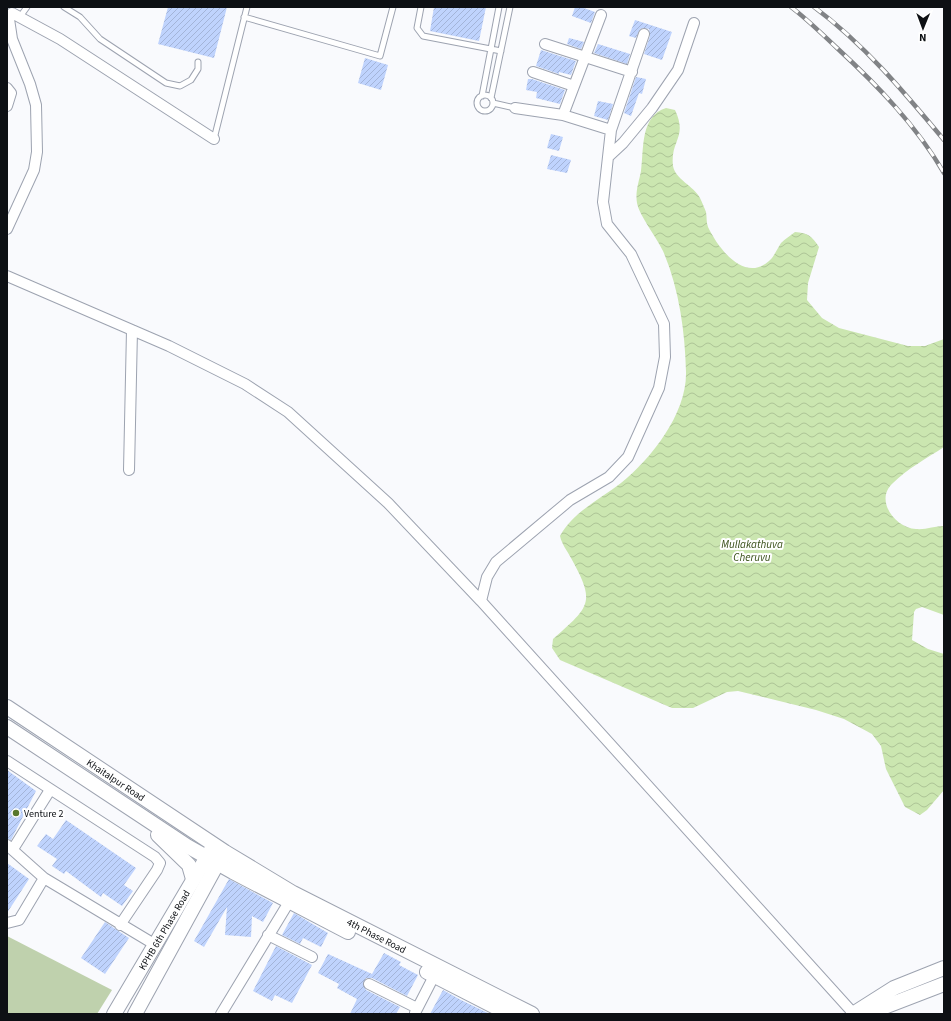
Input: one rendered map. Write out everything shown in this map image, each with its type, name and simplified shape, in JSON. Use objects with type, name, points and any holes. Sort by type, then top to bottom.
[{"type":"street","points":[[7,229],[34,170],[37,152],[36,105],[10,29],[9,19],[12,13],[60,40],[214,139]]},
{"type":"street","points":[[564,115],[601,15]]},
{"type":"street","points":[[609,156],[623,143],[678,70],[694,23]]},
{"type":"street","points":[[482,601],[487,577],[496,562],[570,500],[609,478],[628,457],[659,388],[665,357],[664,324],[631,254],[607,224],[603,202],[611,130],[644,34]]},
{"type":"street","points":[[545,44],[632,72]]},
{"type":"street","points":[[533,72],[574,86]]},
{"type":"street","points":[[7,88],[11,93],[7,106]]},
{"type":"street","points":[[515,108],[564,115],[611,130]]},
{"type":"street","points":[[7,276],[169,346],[245,384],[288,412],[388,504],[482,601],[854,1014],[863,1014]]},
{"type":"street","points":[[129,470],[132,330]]},
{"type":"street","name":"Khaitalpur Road","points":[[7,707],[219,848]]},
{"type":"street","name":"Khaitalpur Road","points":[[7,727],[212,861]]},
{"type":"street","points":[[7,761],[156,857],[160,863],[157,870],[120,925]]},
{"type":"street","points":[[50,790],[10,847],[44,878],[120,925],[154,944]]},
{"type":"street","points":[[148,820],[157,834],[189,865],[193,879]]},
{"type":"street","name":"KPHB 6th Phase Road","points":[[135,1014],[219,848]]},
{"type":"street","name":"4th Phase Road","points":[[219,848],[293,893],[532,1014]]},
{"type":"street","name":"KPHB 6th Phase Road","points":[[118,1013],[154,944],[193,879],[212,861]]},
{"type":"street","name":"4th Phase Road","points":[[212,861],[509,1014]]},
{"type":"street","points":[[7,923],[19,920],[44,878]]},
{"type":"street","points":[[221,1014],[289,902]]},
{"type":"street","points":[[268,935],[312,957]]},
{"type":"street","points":[[854,1014],[894,988],[944,968]]},
{"type":"street","points":[[369,984],[416,1011],[434,976]]},
{"type":"street","points":[[866,1014],[944,984]]},
{"type":"lane","points":[[19,18],[27,7]]},
{"type":"lane","points":[[64,7],[80,17],[100,39],[166,83],[180,86],[191,80],[198,70],[198,62]]},
{"type":"lane","points":[[214,139],[247,7]]},
{"type":"lane","points":[[244,17],[380,56],[393,7]]},
{"type":"lane","points":[[421,7],[417,28],[423,36],[501,51]]},
{"type":"lane","points":[[499,7],[482,96],[478,102],[478,106],[482,110],[489,109],[492,100],[510,7]]},
{"type":"lane","points":[[482,96],[487,95],[492,100],[515,108]]},
{"type":"shaded area","points":[[7,936],[112,990],[97,1014],[7,1014]]},
{"type":"water","name":"Mullakathuva Cheruvu","points":[[666,108],[675,110],[679,119],[680,127],[673,157],[674,171],[694,190],[700,198],[706,212],[708,227],[712,235],[725,253],[733,260],[750,268],[760,267],[771,259],[781,243],[795,232],[806,234],[814,240],[819,247],[808,283],[807,300],[822,318],[839,328],[908,346],[925,346],[944,339],[944,447],[904,473],[893,483],[888,490],[886,497],[886,505],[894,518],[901,524],[916,529],[944,526],[944,615],[922,607],[916,609],[914,612],[912,640],[928,649],[944,654],[944,790],[927,810],[920,815],[905,807],[886,769],[881,746],[872,734],[844,719],[816,710],[738,691],[727,692],[693,708],[672,708],[560,660],[552,648],[553,639],[582,611],[586,595],[579,573],[563,545],[560,536],[565,528],[579,513],[633,473],[655,448],[666,434],[674,419],[681,403],[685,388],[686,372],[683,325],[677,295],[669,265],[663,251],[641,214],[637,203],[637,191],[641,171],[643,144],[647,126],[658,112]]},
{"type":"building","points":[[168,7],[227,7],[214,58],[158,44]]},
{"type":"building","points":[[434,7],[486,7],[479,41],[430,31]]},
{"type":"building","points":[[575,7],[581,7],[595,12],[591,23],[572,16]]},
{"type":"building","points":[[635,20],[672,32],[662,60],[644,54],[650,36],[649,29],[640,29],[636,38],[629,36]]},
{"type":"building","points":[[569,38],[584,42],[581,49],[567,44]]},
{"type":"building","points":[[598,44],[630,54],[627,64],[594,53]]},
{"type":"building","points":[[541,50],[576,61],[571,75],[559,72],[559,74],[536,66]]},
{"type":"building","points":[[365,58],[388,65],[381,90],[358,83]]},
{"type":"building","points":[[636,77],[646,79],[642,94],[639,93],[631,116],[624,113]]},
{"type":"building","points":[[528,79],[565,90],[560,104],[536,98],[537,92],[526,90]]},
{"type":"building","points":[[598,101],[613,104],[608,120],[594,116]]},
{"type":"building","points":[[551,134],[563,137],[559,151],[547,148]]},
{"type":"building","points":[[551,155],[571,160],[567,173],[547,169]]},
{"type":"building","name":"Venture 2","points":[[7,770],[36,791],[11,840],[7,839]]},
{"type":"building","points":[[66,820],[136,868],[124,885],[133,891],[122,906],[103,893],[101,897],[66,871],[64,874],[52,866],[57,859],[37,846],[46,834],[53,839]]},
{"type":"building","points":[[7,863],[29,879],[7,913]]},
{"type":"building","points":[[229,879],[273,903],[263,922],[252,916],[251,937],[225,935],[227,907],[204,947],[194,941]]},
{"type":"building","points":[[294,913],[328,933],[321,947],[303,938],[300,944],[282,935]]},
{"type":"building","points":[[105,922],[129,938],[105,974],[81,958]]},
{"type":"building","points":[[276,946],[312,965],[292,1003],[275,995],[272,1001],[253,991]]},
{"type":"building","points":[[384,953],[401,962],[399,965],[418,975],[407,996],[372,978],[366,978],[363,984],[366,990],[400,1007],[396,1014],[350,1014],[357,999],[337,988],[339,984],[318,973],[328,954],[372,974]]},
{"type":"building","points":[[443,990],[461,1000],[490,1014],[430,1014]]},
{"type":"railway","points":[[791,7],[803,16],[852,62],[895,106],[921,138],[944,173]]},
{"type":"railway","points":[[814,7],[850,37],[883,69],[944,140]]},
{"type":"place","name":"Venture 2","points":[[16,813]]}]
